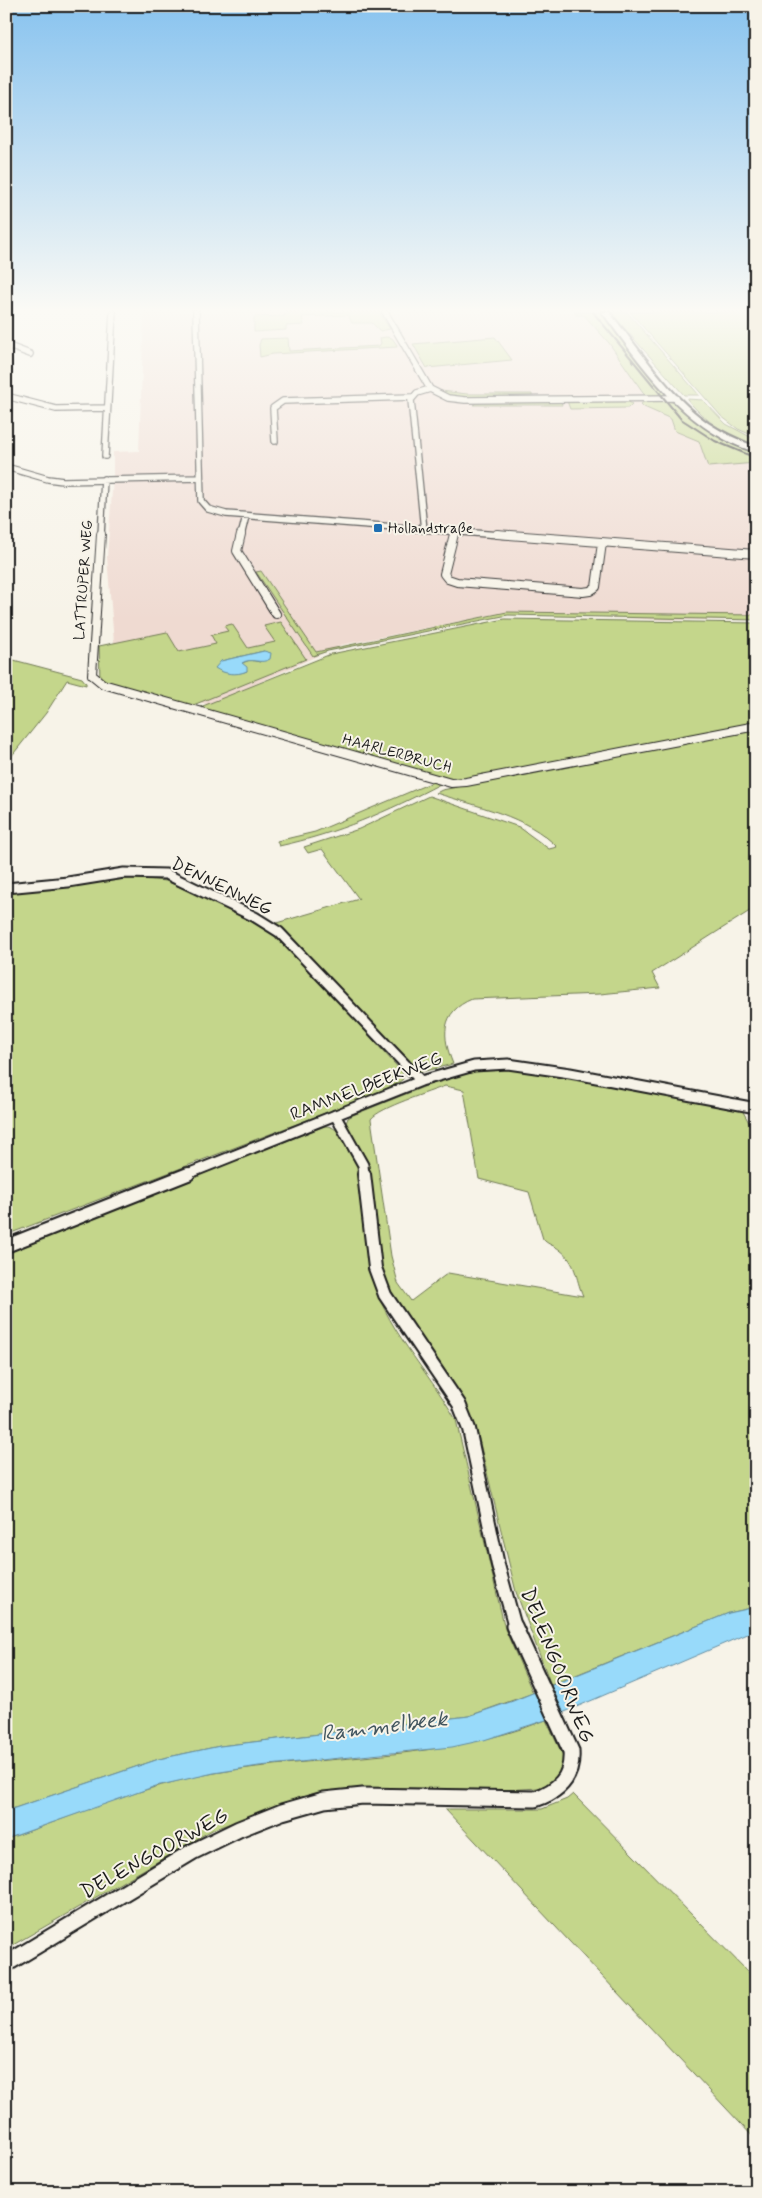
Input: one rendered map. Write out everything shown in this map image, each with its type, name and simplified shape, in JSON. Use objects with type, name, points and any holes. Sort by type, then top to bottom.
[{"type":"main road","points":[[694,415],[705,424],[756,450]]},
{"type":"street","points":[[105,456],[107,415]]},
{"type":"street","points":[[200,415],[201,501],[205,508],[218,512],[246,516],[424,530],[756,554]]},
{"type":"street","points":[[273,415],[275,441]]},
{"type":"street","points":[[414,415],[424,530]]},
{"type":"street","points":[[6,467],[54,480],[200,478]]},
{"type":"street","name":"LATTRUPER WEG","points":[[96,680],[92,675],[92,656],[104,480]]},
{"type":"street","points":[[246,516],[237,551],[276,614]]},
{"type":"street","points":[[455,532],[444,574],[448,579],[457,582],[551,590],[583,592],[590,591],[596,587],[602,542]]},
{"type":"street","name":"HAARLERBRUCH","points":[[96,680],[273,734],[450,783],[466,782],[756,726]]},
{"type":"street","name":"DENNENWEG","points":[[6,888],[68,882],[124,873],[143,872],[172,876],[255,917],[279,932],[421,1081]]},
{"type":"street","name":"RAMMELBEEKWEG","points":[[6,1246],[421,1081],[474,1066],[508,1064],[756,1108]]},
{"type":"street","name":"DELENGOORWEG","points":[[6,1964],[192,1852],[239,1829],[282,1812],[324,1800],[363,1796],[535,1799],[549,1796],[559,1789],[566,1780],[572,1761],[571,1752],[560,1723],[515,1628],[498,1565],[469,1429],[459,1404],[385,1294],[375,1268],[363,1165],[335,1115]]},
{"type":"shaded area","points":[[140,415],[694,415],[756,472],[756,620],[662,620],[506,612],[341,645],[210,705],[117,679],[107,557],[113,479],[113,452],[139,451]]},
{"type":"green space","points":[[661,415],[691,415],[705,427],[748,450],[756,463],[708,467],[699,441],[675,431],[671,419]]},
{"type":"green space","points":[[702,415],[717,415],[726,424],[756,440],[756,447],[718,428]]},
{"type":"green space","points":[[720,415],[756,415],[756,437],[738,429]]},
{"type":"green space","points":[[261,571],[316,652],[507,612],[756,615],[756,620],[508,615],[328,651],[313,656],[256,572]]},
{"type":"green space","points":[[505,619],[756,623],[756,722],[451,781],[193,710],[331,654]]},
{"type":"green space","points":[[281,622],[306,659],[186,708],[100,679],[99,646],[167,632],[179,652],[216,644],[211,635],[228,631],[224,626],[232,624],[248,648],[275,642],[264,626]],"holes":[[[264,651],[260,662],[250,660],[242,663],[247,671],[240,673],[220,671],[221,661]]]},
{"type":"green space","points":[[6,658],[82,678],[86,685],[67,680],[46,713],[6,763]]},
{"type":"green space","points":[[756,729],[756,907],[652,973],[660,988],[600,994],[472,999],[454,1011],[446,1026],[447,1044],[453,1064],[421,1072],[412,1067],[273,924],[359,899],[322,849],[308,853],[304,847],[359,829],[429,796],[519,827],[549,849],[557,847],[545,836],[516,820],[500,813],[436,793],[442,790]]},
{"type":"green space","points":[[433,782],[440,784],[362,821],[321,835],[279,846],[277,841],[315,832]]},
{"type":"green space","points":[[136,878],[166,881],[259,922],[281,938],[403,1073],[403,1079],[397,1084],[367,1097],[6,1235],[6,891]]},
{"type":"green space","points":[[478,1069],[525,1069],[742,1110],[756,1135],[756,1607],[729,1613],[551,1685],[516,1592],[476,1427],[465,1404],[395,1308],[378,1256],[362,1153],[346,1123],[348,1118],[353,1115],[441,1080]],"holes":[[[445,1086],[464,1090],[479,1179],[529,1192],[543,1239],[560,1250],[570,1260],[583,1296],[448,1273],[411,1301],[398,1283],[391,1256],[371,1119],[376,1114],[394,1105]]]},
{"type":"green space","points":[[325,1126],[331,1127],[341,1134],[352,1152],[359,1170],[370,1269],[376,1290],[395,1329],[456,1420],[505,1629],[533,1693],[469,1716],[220,1746],[159,1759],[6,1811],[6,1249]]},
{"type":"green space","points":[[546,1720],[564,1758],[562,1771],[554,1782],[538,1788],[507,1790],[406,1788],[347,1791],[275,1808],[214,1829],[6,1949],[6,1839],[135,1793],[188,1778],[256,1767],[424,1750],[506,1734]]},
{"type":"green space","points":[[573,1794],[756,1980],[756,2140],[445,1809],[542,1809],[567,1799]]},
{"type":"water","points":[[264,651],[271,653],[270,659],[267,661],[245,661],[242,663],[247,667],[247,671],[243,673],[230,674],[215,668],[221,661]]},
{"type":"water","points":[[756,1607],[756,1630],[546,1720],[484,1740],[452,1747],[259,1766],[214,1773],[156,1786],[6,1839],[6,1811],[159,1759],[220,1746],[469,1716],[513,1701],[729,1613]]},
{"type":"railway","points":[[677,415],[681,419],[715,441],[756,458]]},
{"type":"place","name":"Hollandstraße","points":[[378,528]]},
{"type":"water label","name":"Rammelbeek","points":[[384,1725]]}]
